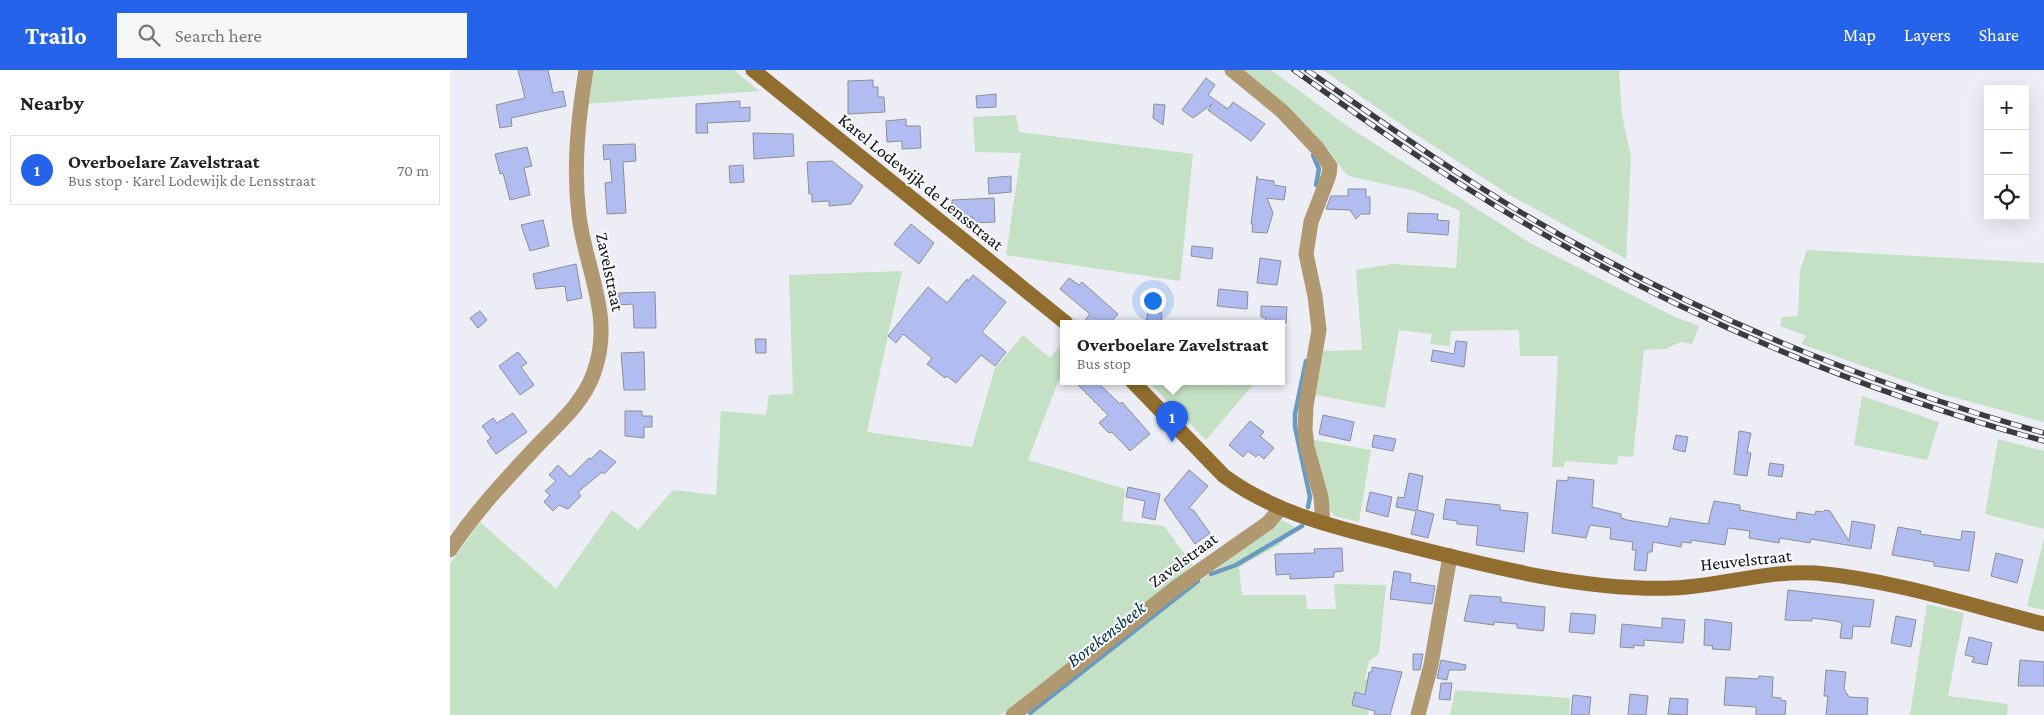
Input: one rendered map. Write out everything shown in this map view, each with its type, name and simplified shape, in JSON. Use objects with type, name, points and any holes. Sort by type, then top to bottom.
[{"type":"street","name":"Zavelstraat","points":[[450,550],[463,530],[494,492],[580,401],[593,375],[602,330],[600,300],[579,218],[575,173],[576,132],[586,70]]},
{"type":"street","name":"Karel Lodewijk de Lensstraat","points":[[753,70],[1062,320]]},
{"type":"street","points":[[1232,70],[1282,111],[1318,149],[1330,166],[1329,175],[1316,204],[1311,222],[1306,254],[1316,296],[1319,330],[1306,406],[1305,429],[1307,447],[1321,497],[1323,523]]},
{"type":"street","points":[[1136,385],[1224,476],[1242,489],[1280,509]]},
{"type":"street","name":"Zavelstraat","points":[[1013,715],[1178,586],[1268,523],[1280,509]]},
{"type":"street","name":"Heuvelstraat","points":[[1280,509],[1323,523],[1450,556],[1588,584],[1632,588],[1675,588],[1775,572],[1861,578],[2044,624]]},
{"type":"street","points":[[1418,715],[1431,665],[1450,556]]},
{"type":"green space","points":[[592,70],[734,70],[759,91],[586,104]]},
{"type":"green space","points":[[1243,70],[1271,70],[1350,128],[1532,244],[1675,317],[1699,326],[1692,344],[1681,342],[1665,349],[1644,350],[1633,457],[1618,456],[1617,465],[1565,461],[1564,467],[1552,467],[1558,356],[1520,356],[1519,330],[1451,331],[1450,346],[1430,344],[1432,334],[1399,330],[1385,408],[1311,394],[1320,351],[1362,350],[1356,270],[1392,264],[1456,268],[1460,211],[1415,191],[1349,176],[1328,149],[1298,117],[1277,97]]},
{"type":"green space","points":[[1323,70],[1619,70],[1622,115],[1631,157],[1626,259],[1508,194],[1409,130]]},
{"type":"green space","points":[[1016,115],[1019,132],[1193,154],[1180,281],[1006,255],[1021,153],[975,152],[973,117]]},
{"type":"green space","points":[[1807,250],[2044,263],[2044,422],[1942,394],[1801,344],[1806,336],[1780,326],[1782,317],[1798,316],[1800,270]]},
{"type":"green space","points":[[902,271],[867,432],[972,447],[995,368],[1023,335],[1050,358],[1060,346],[1060,377],[1028,460],[1125,489],[1122,521],[1164,526],[1193,565],[1021,702],[1000,715],[450,715],[450,564],[480,522],[556,589],[612,510],[638,530],[673,490],[716,495],[721,411],[766,415],[769,395],[793,394],[789,275]]},
{"type":"green space","points":[[1151,385],[1253,385],[1206,440]]},
{"type":"green space","points":[[1862,396],[1939,422],[1927,460],[1854,445]]},
{"type":"green space","points":[[1309,439],[1371,450],[1359,522],[1334,516],[1329,509]]},
{"type":"green space","points":[[1998,439],[2044,451],[2044,529],[1985,514]]},
{"type":"green space","points":[[1282,520],[1295,527],[1279,545],[1239,567],[1242,595],[1306,595],[1307,609],[1336,609],[1334,584],[1386,585],[1379,654],[1369,661],[1365,679],[1375,683],[1368,715],[1029,715],[1089,665]]},
{"type":"green space","points":[[2044,538],[2044,610],[2027,606]]},
{"type":"green space","points":[[1927,604],[1964,613],[1948,696],[2008,704],[2007,715],[1910,715]]},
{"type":"green space","points":[[1455,690],[1570,698],[1569,715],[1450,715]]},
{"type":"building","points":[[518,70],[548,70],[553,93],[563,91],[566,106],[511,118],[512,126],[500,128],[496,105],[525,98]]},
{"type":"building","points":[[1206,78],[1215,85],[1208,95],[1228,109],[1233,102],[1265,124],[1251,141],[1208,110],[1212,104],[1193,118],[1182,110]]},
{"type":"building","points":[[873,80],[873,87],[878,87],[878,97],[884,97],[885,112],[848,114],[848,81]]},
{"type":"building","points":[[996,94],[996,107],[977,108],[976,96]]},
{"type":"building","points":[[740,101],[740,108],[750,107],[750,121],[707,123],[708,133],[696,133],[696,104]]},
{"type":"building","points":[[1154,104],[1165,105],[1163,125],[1153,118]]},
{"type":"building","points":[[906,119],[906,126],[920,126],[921,148],[902,149],[902,141],[887,142],[886,121]]},
{"type":"building","points":[[753,133],[793,134],[794,156],[754,159]]},
{"type":"building","points":[[635,144],[636,161],[623,162],[626,213],[607,214],[605,183],[612,182],[610,159],[604,160],[603,145]]},
{"type":"building","points":[[527,147],[532,166],[524,168],[530,195],[510,200],[503,173],[500,174],[495,154]]},
{"type":"building","points":[[832,161],[863,186],[851,204],[829,206],[829,201],[812,202],[812,194],[809,194],[807,162]]},
{"type":"building","points":[[743,165],[744,182],[730,183],[729,166]]},
{"type":"building","points":[[1011,176],[1011,192],[989,194],[988,178]]},
{"type":"building","points":[[1257,176],[1258,179],[1274,181],[1274,185],[1286,187],[1284,200],[1267,198],[1273,213],[1267,233],[1252,232],[1253,224],[1251,224]]},
{"type":"building","points":[[1348,189],[1366,189],[1366,197],[1370,197],[1370,214],[1361,214],[1356,219],[1350,210],[1326,209],[1331,196],[1348,196]]},
{"type":"building","points":[[994,198],[995,222],[973,223],[973,217],[952,218],[952,200]]},
{"type":"building","points":[[1408,213],[1438,214],[1437,220],[1449,221],[1448,235],[1407,232]]},
{"type":"building","points":[[543,220],[549,246],[530,251],[521,225]]},
{"type":"building","points":[[911,224],[934,243],[919,264],[894,244]]},
{"type":"building","points":[[1192,246],[1213,248],[1212,259],[1191,256]]},
{"type":"building","points":[[1260,258],[1281,261],[1277,285],[1257,283]]},
{"type":"building","points":[[576,264],[582,298],[567,301],[565,286],[536,289],[533,274]]},
{"type":"building","points":[[973,275],[1006,302],[982,332],[1006,352],[995,366],[981,355],[956,383],[947,376],[945,378],[927,364],[932,358],[903,334],[896,343],[888,336],[928,287],[947,303],[967,279],[968,281]]},
{"type":"building","points":[[1069,278],[1079,285],[1082,282],[1118,314],[1113,320],[1085,320],[1090,314],[1060,289]]},
{"type":"building","points":[[1219,289],[1248,292],[1247,309],[1217,306]]},
{"type":"building","points":[[655,292],[656,328],[634,328],[633,304],[619,305],[619,293]]},
{"type":"building","points":[[1261,306],[1287,307],[1286,323],[1285,320],[1266,320],[1266,318],[1261,317]]},
{"type":"building","points":[[480,311],[487,320],[478,328],[470,318]]},
{"type":"building","points":[[1148,311],[1162,313],[1161,320],[1146,320]]},
{"type":"building","points":[[755,339],[766,339],[766,353],[756,353]]},
{"type":"building","points":[[1456,341],[1467,342],[1464,367],[1431,361],[1433,350],[1454,354]]},
{"type":"building","points":[[518,352],[527,363],[521,367],[534,385],[520,395],[499,366]]},
{"type":"building","points":[[644,352],[645,390],[624,390],[621,353]]},
{"type":"building","points":[[1078,385],[1100,385],[1120,404],[1122,402],[1150,434],[1130,451],[1112,432],[1109,433],[1099,423],[1108,415]]},
{"type":"building","points":[[625,411],[642,411],[642,416],[652,416],[652,427],[644,427],[644,438],[625,436]]},
{"type":"building","points":[[513,413],[527,432],[496,454],[487,441],[491,438],[482,426],[493,418],[497,423]]},
{"type":"building","points":[[1323,415],[1354,422],[1350,441],[1319,434]]},
{"type":"building","points":[[1250,421],[1264,432],[1260,436],[1274,448],[1264,459],[1258,454],[1256,457],[1248,451],[1243,457],[1229,445]]},
{"type":"building","points":[[1739,431],[1751,433],[1747,453],[1751,453],[1747,476],[1734,474]]},
{"type":"building","points":[[1374,435],[1396,439],[1393,451],[1372,447]]},
{"type":"building","points":[[1676,435],[1688,437],[1685,452],[1673,449]]},
{"type":"building","points":[[600,450],[616,462],[604,474],[602,472],[578,492],[581,496],[568,509],[559,505],[553,511],[544,502],[550,495],[545,491],[556,481],[549,475],[558,465],[570,477]]},
{"type":"building","points":[[1770,463],[1784,465],[1782,477],[1768,475]]},
{"type":"building","points":[[1189,470],[1208,486],[1189,508],[1194,511],[1210,533],[1195,544],[1164,500]]},
{"type":"building","points":[[1409,473],[1423,476],[1417,510],[1434,514],[1428,538],[1411,534],[1416,511],[1396,507],[1398,497],[1404,498]]},
{"type":"building","points":[[1568,477],[1594,480],[1592,507],[1621,514],[1621,518],[1627,520],[1668,527],[1670,518],[1708,524],[1714,501],[1740,505],[1740,510],[1796,520],[1797,512],[1815,515],[1816,511],[1823,512],[1825,510],[1830,511],[1849,541],[1852,521],[1875,525],[1871,549],[1811,539],[1810,543],[1780,538],[1779,543],[1749,538],[1750,531],[1728,528],[1725,545],[1691,540],[1691,543],[1682,542],[1681,547],[1653,542],[1652,552],[1648,552],[1646,571],[1634,570],[1636,550],[1632,550],[1633,542],[1610,539],[1611,528],[1590,525],[1586,538],[1552,533],[1557,480],[1568,481]]},
{"type":"building","points":[[1128,487],[1160,494],[1155,520],[1142,517],[1145,501],[1126,497]]},
{"type":"building","points":[[1370,492],[1392,497],[1388,517],[1366,511]]},
{"type":"building","points":[[1446,499],[1500,505],[1500,510],[1528,513],[1524,552],[1476,545],[1478,526],[1457,524],[1457,521],[1443,519]]},
{"type":"building","points":[[1898,527],[1921,531],[1920,534],[1961,540],[1962,531],[1975,532],[1969,571],[1934,566],[1934,562],[1892,555]]},
{"type":"building","points":[[1342,548],[1343,571],[1334,572],[1334,577],[1290,579],[1290,574],[1276,575],[1275,554],[1315,553],[1314,549]]},
{"type":"building","points":[[1996,553],[2023,560],[2017,583],[1991,576]]},
{"type":"building","points":[[1394,571],[1411,574],[1410,582],[1435,586],[1432,604],[1390,599]]},
{"type":"building","points":[[1788,590],[1874,600],[1870,627],[1853,626],[1852,639],[1840,638],[1842,623],[1835,621],[1812,618],[1812,621],[1785,620]]},
{"type":"building","points":[[1470,595],[1501,597],[1501,602],[1545,607],[1543,631],[1517,628],[1517,624],[1494,622],[1494,625],[1464,621]]},
{"type":"building","points":[[1571,613],[1596,615],[1594,634],[1569,632]]},
{"type":"building","points":[[1896,616],[1916,620],[1911,647],[1891,643]]},
{"type":"building","points":[[1662,618],[1685,620],[1683,643],[1644,640],[1644,646],[1634,645],[1634,648],[1620,647],[1622,624],[1662,628]]},
{"type":"building","points":[[1705,619],[1732,623],[1730,650],[1712,649],[1713,646],[1704,645]]},
{"type":"building","points":[[1969,637],[1992,643],[1987,665],[1972,662],[1974,657],[1965,655]]},
{"type":"building","points":[[1413,654],[1423,654],[1420,670],[1413,670]]},
{"type":"building","points":[[1441,660],[1466,665],[1465,670],[1449,670],[1447,680],[1437,678]]},
{"type":"building","points":[[2020,660],[2044,662],[2044,686],[2018,686]]},
{"type":"building","points":[[1372,667],[1402,672],[1390,715],[1374,715],[1375,711],[1352,705],[1355,692],[1365,695],[1369,672],[1372,672]]},
{"type":"building","points":[[1826,670],[1846,672],[1844,689],[1849,697],[1868,698],[1867,715],[1826,715],[1828,696],[1824,696]]},
{"type":"building","points":[[1759,676],[1773,677],[1772,697],[1781,698],[1781,700],[1786,701],[1785,715],[1756,715],[1756,707],[1724,705],[1726,677],[1758,679]]},
{"type":"building","points":[[1441,683],[1452,683],[1450,700],[1439,699]]},
{"type":"building","points":[[1630,694],[1648,696],[1646,715],[1628,715]]},
{"type":"building","points":[[1573,695],[1591,697],[1589,715],[1571,715]]},
{"type":"building","points":[[1670,698],[1688,699],[1687,715],[1668,714]]},
{"type":"waterway","name":"Borekensbeek","points":[[1313,155],[1319,169],[1316,185]]},
{"type":"waterway","name":"Borekensbeek","points":[[1306,361],[1295,414],[1295,427],[1310,497],[1308,507]]},
{"type":"waterway","name":"Borekensbeek","points":[[1211,574],[1236,565],[1302,526]]},
{"type":"waterway","name":"Borekensbeek","points":[[1030,713],[1198,581]]},
{"type":"railway","points":[[1294,70],[1461,184],[1519,220],[1645,288],[1774,348],[1841,375],[1975,421],[2044,441]]},
{"type":"railway","points":[[1307,70],[1494,196],[1584,248],[1647,281],[1711,312],[1842,367],[1908,391],[2044,433]]},
{"type":"place","name":"Overboelare Zavelstraat","points":[[1172,442]]}]
